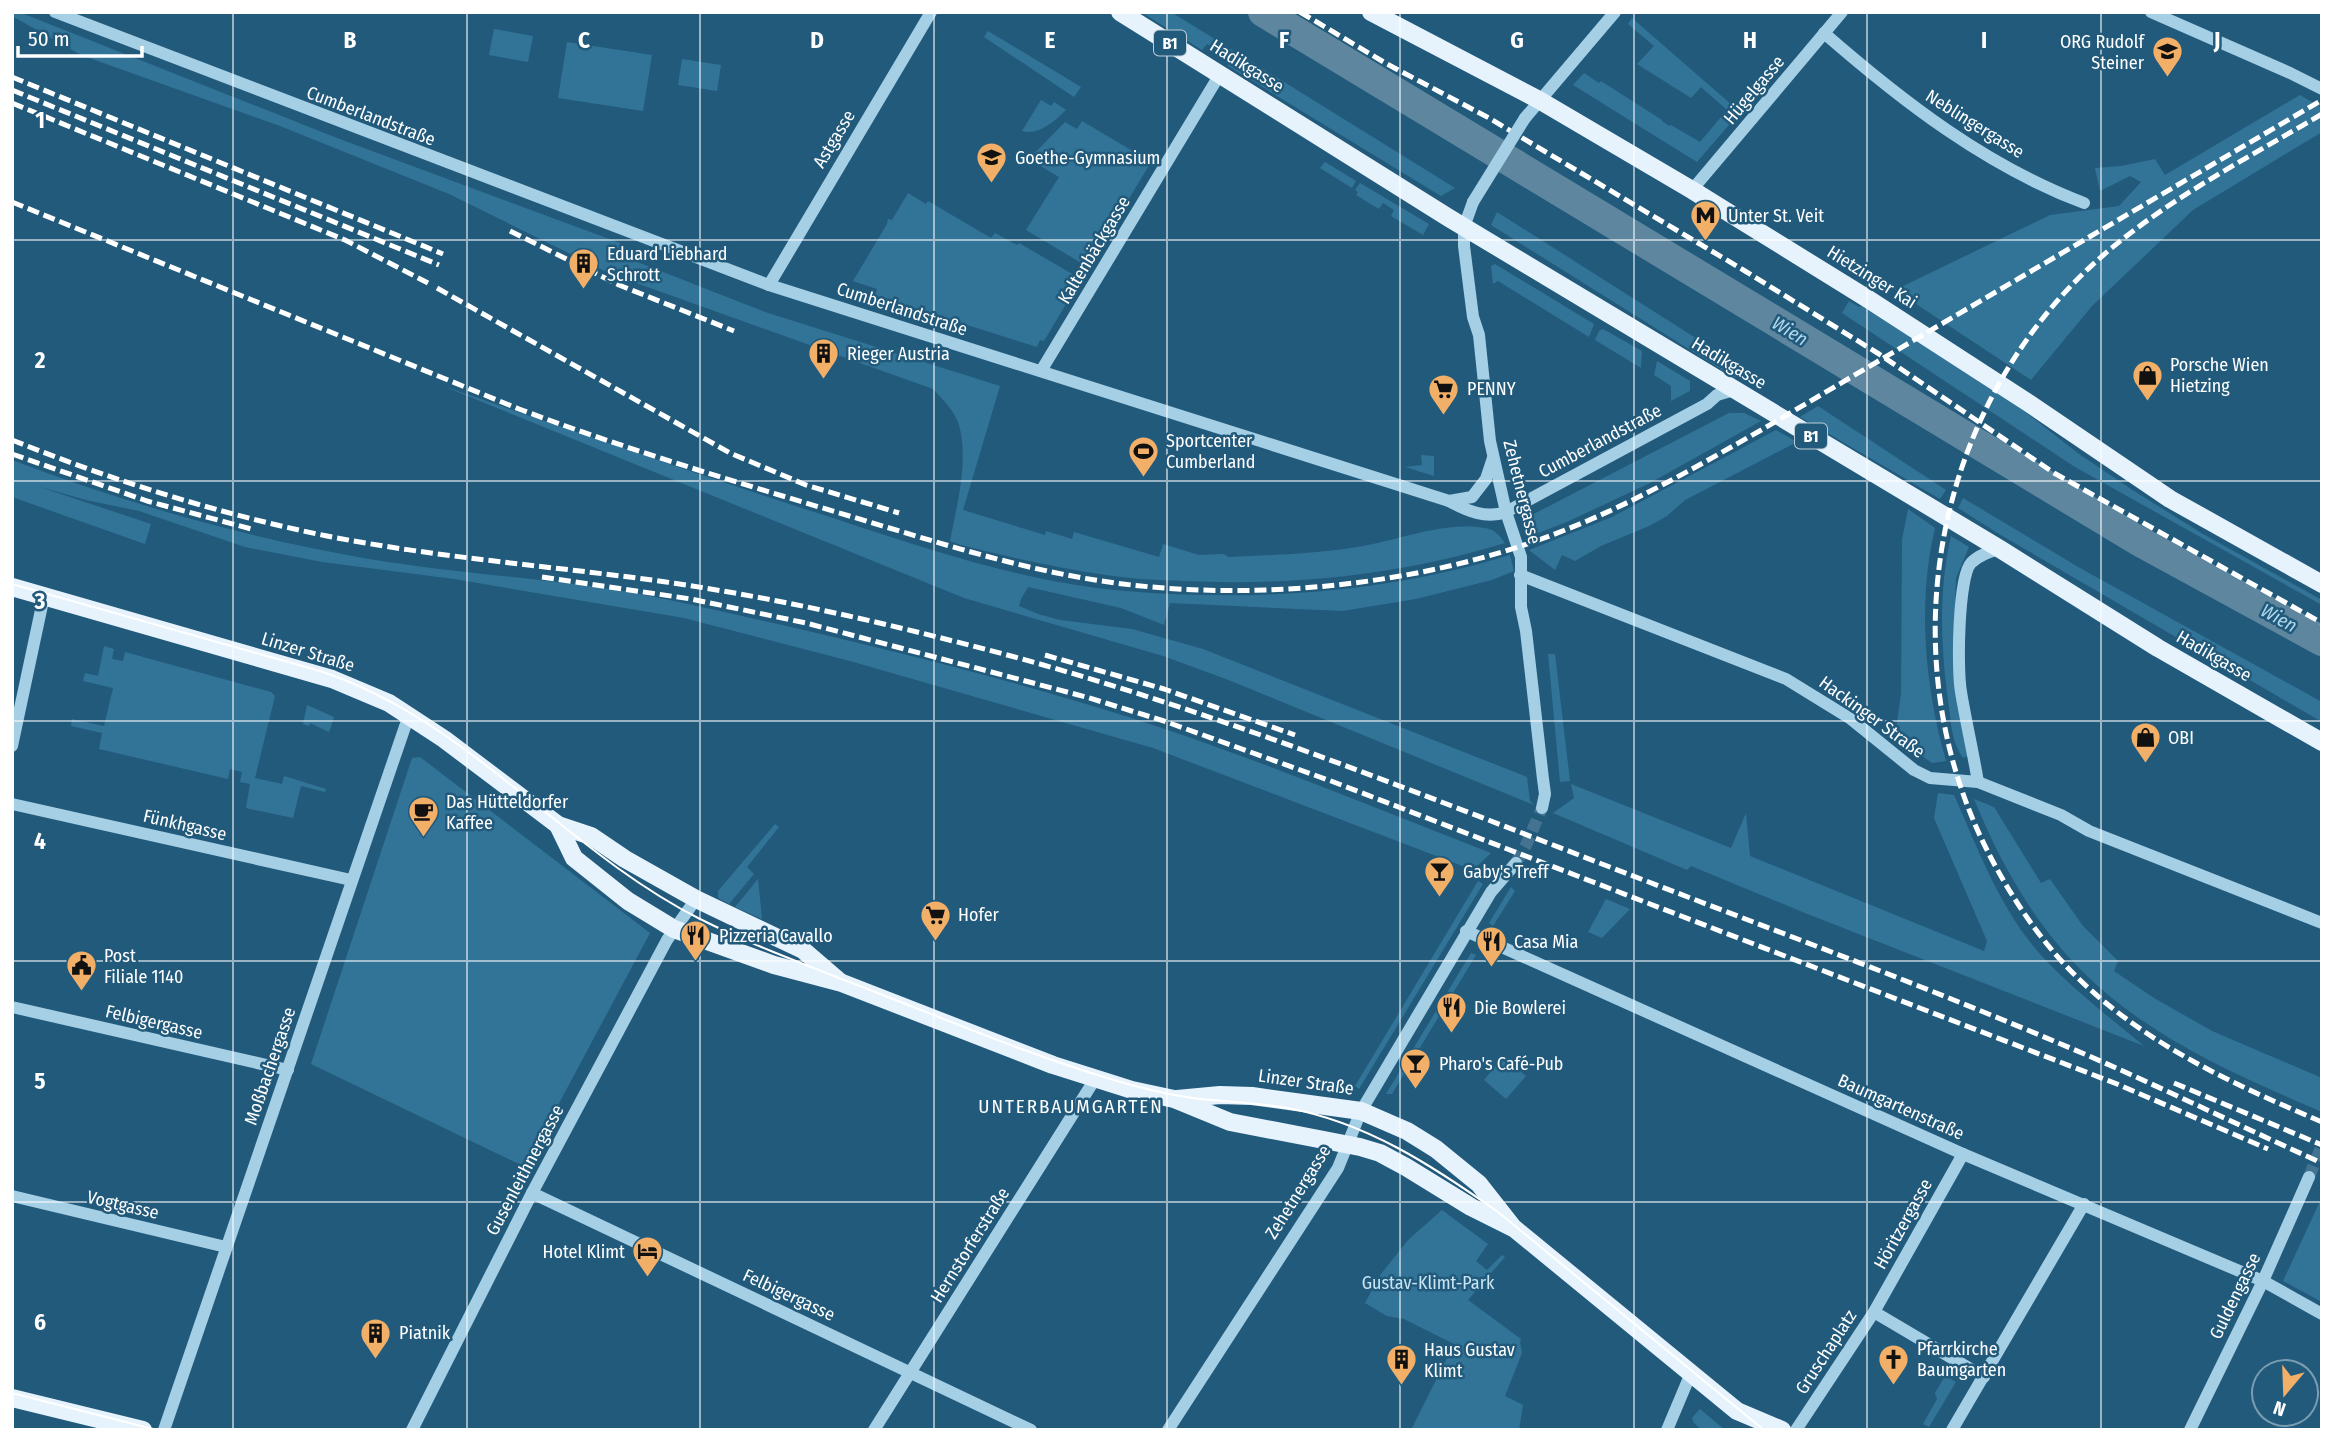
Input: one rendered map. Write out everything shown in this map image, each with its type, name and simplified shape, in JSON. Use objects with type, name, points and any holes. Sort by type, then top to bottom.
[{"type":"main road","name":"Hadikgasse","points":[[1120,12],[1464,227],[2000,549],[2158,648],[2322,742]]},
{"type":"main road","name":"Hietzinger Kai","points":[[1371,12],[1539,100],[1692,190],[1902,321],[2170,499],[2322,584]]},
{"type":"main road","name":"Linzer Straße","points":[[12,587],[332,679],[389,704],[409,715],[558,825],[591,836],[625,859],[696,899],[803,950],[842,983]]},
{"type":"main road","name":"Linzer Straße","points":[[558,825],[575,858],[628,901],[674,929],[774,965],[842,983],[1053,1065],[1095,1079],[1174,1099],[1230,1122],[1348,1144],[1380,1153],[1471,1207],[1515,1229]]},
{"type":"main road","name":"Linzer Straße","points":[[1174,1099],[1220,1095],[1252,1096],[1361,1111],[1407,1131],[1436,1149],[1479,1184],[1515,1229],[1737,1411],[1782,1430]]},
{"type":"main road","points":[[12,1398],[143,1430]]},
{"type":"main road","name":"Linzer Straße","points":[[1737,1411],[1747,1430]]},
{"type":"street","name":"Cumberlandstraße","points":[[55,12],[769,285],[1449,501],[1480,514],[1498,515],[1506,512],[1707,404],[1717,395],[1734,390]]},
{"type":"street","name":"Astgasse","points":[[769,285],[931,12]]},
{"type":"street","points":[[1464,227],[1474,202],[1525,118],[1615,12]]},
{"type":"street","name":"Hügelgasse","points":[[1692,190],[1842,12]]},
{"type":"street","points":[[2151,12],[2322,89]]},
{"type":"street","name":"Neblingergasse","points":[[1824,33],[1937,125],[2008,168],[2084,203]]},
{"type":"street","name":"Kaltenbäckgasse","points":[[1041,371],[1220,74]]},
{"type":"street","name":"Zehetnergasse","points":[[1464,227],[1464,246],[1479,335],[1493,458],[1506,512],[1521,557],[1521,607],[1544,779],[1542,808]]},
{"type":"street","points":[[1449,501],[1468,499],[1476,494],[1486,479],[1493,458]]},
{"type":"street","points":[[1978,782],[1960,688],[1963,580],[1970,564],[1986,553],[2000,549]]},
{"type":"street","name":"Hackinger Straße","points":[[1520,575],[1786,679],[1851,719],[1914,770],[1930,778],[1978,782],[2062,815],[2089,831],[2322,923]]},
{"type":"street","points":[[12,747],[44,596]]},
{"type":"street","name":"Moßbachergasse","points":[[164,1430],[409,715]]},
{"type":"street","name":"Fünkhgasse","points":[[12,804],[351,880]]},
{"type":"street","name":"Zehetnergasse","points":[[1168,1430],[1338,1168],[1361,1111],[1466,931],[1491,892],[1516,863]]},
{"type":"street","name":"Gusenleithnergasse","points":[[412,1430],[532,1193],[674,929],[696,899]]},
{"type":"street","name":"Baumgartenstraße","points":[[1466,931],[1963,1154],[2263,1280],[2322,1314]]},
{"type":"street","name":"Felbigergasse","points":[[12,1007],[288,1070]]},
{"type":"street","name":"Hernstorferstraße","points":[[874,1430],[1095,1079]]},
{"type":"street","name":"Höritzergasse","points":[[1874,1312],[1963,1154]]},
{"type":"street","name":"Guldengasse","points":[[2190,1430],[2263,1280],[2309,1177]]},
{"type":"street","name":"Felbigergasse","points":[[532,1193],[1031,1430]]},
{"type":"street","name":"Vogtgasse","points":[[12,1196],[226,1247]]},
{"type":"street","points":[[1952,1430],[2084,1205]]},
{"type":"street","name":"Gruschaplatz","points":[[1796,1430],[1874,1312],[1984,1377]]},
{"type":"street","points":[[1667,1430],[1690,1373]]},
{"type":"green space","points":[[12,12],[19,12],[337,138],[620,243],[617,254],[765,312],[1000,386],[963,510],[1045,535],[1046,531],[1072,539],[1074,532],[1159,557],[1163,544],[1199,555],[1224,554],[1228,557],[1293,554],[1357,547],[1452,527],[1488,529],[1505,543],[1387,570],[1266,582],[1155,580],[1106,575],[961,545],[950,541],[961,483],[962,439],[955,415],[933,389],[611,274],[449,194],[280,126],[81,55],[12,16]]},
{"type":"green space","points":[[1141,12],[1171,12],[1455,188],[1441,196],[1228,66],[1232,59],[1207,44],[1202,50]]},
{"type":"green space","points":[[1632,18],[1740,112],[1697,162],[1573,85],[1584,73],[1700,142],[1727,110],[1701,87],[1691,98],[1637,64],[1654,46],[1628,24]]},
{"type":"green space","points":[[494,29],[533,36],[528,62],[489,55]]},
{"type":"green space","points":[[988,31],[1081,87],[1074,97],[984,37]]},
{"type":"green space","points":[[567,42],[652,55],[643,111],[558,98]]},
{"type":"green space","points":[[682,59],[721,65],[717,91],[678,85]]},
{"type":"green space","points":[[2300,95],[2322,108],[2322,132],[2193,210],[2092,306],[2031,380],[1895,290],[2050,215],[2119,206],[2141,182],[2130,176],[2100,191],[2095,168],[2155,159],[2165,175]]},
{"type":"green space","points":[[1041,100],[1051,106],[1054,102],[1066,110],[1040,129],[1022,131]]},
{"type":"green space","points":[[1082,121],[1151,162],[1088,267],[1026,230],[1059,177],[1029,159],[1065,122],[1077,129]]},
{"type":"green space","points":[[1325,162],[1356,181],[1352,188],[1320,168]]},
{"type":"green space","points":[[1360,183],[1429,224],[1423,235],[1391,216],[1394,210],[1383,203],[1379,209],[1356,195],[1358,192],[1355,190]]},
{"type":"green space","points":[[908,193],[926,204],[928,201],[991,238],[995,233],[1017,245],[1019,243],[1081,279],[1044,341],[1040,340],[1037,347],[875,296],[877,289],[853,281],[888,219],[892,220]]},
{"type":"green space","points":[[1497,212],[1743,368],[1735,378],[1491,225]]},
{"type":"green space","points":[[1495,264],[1594,324],[1589,337],[1498,281],[1493,284],[1491,266]]},
{"type":"green space","points":[[1849,301],[1862,306],[2006,397],[2079,454],[2134,491],[2203,534],[2322,600],[2322,605],[2075,467],[1842,313]]},
{"type":"green space","points":[[1603,329],[1642,351],[1641,368],[1595,340]]},
{"type":"green space","points":[[1657,361],[1690,381],[1690,391],[1671,401],[1671,386],[1654,375]]},
{"type":"green space","points":[[443,386],[907,542],[979,564],[1089,587],[1223,595],[1320,591],[1416,578],[1510,555],[1514,571],[1492,580],[1416,599],[1342,611],[1170,603],[1164,625],[1121,608],[1028,587],[1019,606],[1060,620],[1132,629],[1203,649],[1527,777],[1530,801],[1534,805],[1226,679],[1163,656],[964,598]]},
{"type":"green space","points":[[1818,406],[1946,490],[1940,499],[1800,417]]},
{"type":"green space","points":[[1729,413],[1744,413],[1761,421],[1650,483],[1526,538],[1526,518]]},
{"type":"green space","points":[[1776,430],[1797,442],[1685,500],[1667,516],[1649,526],[1601,546],[1575,561],[1562,555],[1555,570],[1529,550],[1612,517]]},
{"type":"green space","points":[[1421,455],[1434,456],[1434,476],[1405,467],[1422,465]]},
{"type":"green space","points":[[12,460],[144,505],[278,541],[407,565],[636,594],[726,612],[932,661],[1086,704],[1189,737],[1491,853],[1473,870],[1153,748],[850,661],[684,618],[454,579],[322,562],[245,547],[139,511],[37,486],[151,524],[145,544],[12,497]]},
{"type":"green space","points":[[1963,498],[2080,568],[2322,702],[2322,722],[1999,534],[1958,508]]},
{"type":"green space","points":[[1908,509],[1935,528],[1926,586],[1926,645],[1933,704],[1946,761],[1932,763],[1895,737],[1901,694],[1902,540]]},
{"type":"green space","points":[[1951,536],[1969,547],[1956,578],[1955,601],[1955,687],[1968,756],[1963,758],[1956,746],[1951,727],[1943,643],[1944,578]]},
{"type":"green space","points":[[104,646],[114,649],[112,659],[123,661],[125,652],[271,692],[275,696],[255,778],[282,784],[284,776],[326,789],[325,792],[301,786],[293,818],[246,808],[250,784],[240,782],[242,772],[230,769],[228,779],[99,749],[102,733],[71,726],[72,719],[104,726],[113,688],[83,681],[85,673],[98,676]]},
{"type":"green space","points":[[1548,654],[1555,654],[1570,781],[1560,782]]},
{"type":"green space","points":[[307,705],[334,717],[329,732],[310,723],[309,726],[303,724]]},
{"type":"green space","points":[[420,757],[650,933],[525,1167],[311,1064],[412,758]]},
{"type":"green space","points":[[1571,784],[1731,848],[1746,813],[1750,856],[1984,951],[1987,941],[1934,818],[1938,793],[1954,795],[1991,878],[2026,936],[2064,979],[2144,1046],[1691,866],[1687,870],[1553,813],[1574,798]]},
{"type":"green space","points":[[1974,799],[1994,807],[2041,883],[2050,879],[2083,926],[2118,961],[2114,971],[2154,998],[2212,1031],[2322,1078],[2322,1112],[2227,1069],[2166,1036],[2137,1017],[2084,973],[2050,935],[2020,892]]},
{"type":"green space","points":[[775,824],[779,827],[747,867],[754,874],[729,904],[718,898],[718,891]]},
{"type":"green space","points":[[758,879],[762,919],[735,907]]},
{"type":"green space","points":[[1478,881],[1483,884],[1359,1089],[1355,1086]]},
{"type":"green space","points":[[1511,887],[1515,891],[1493,926],[1489,923]]},
{"type":"green space","points":[[1606,899],[1630,909],[1602,938],[1588,932]]},
{"type":"green space","points":[[1471,953],[1476,955],[1392,1094],[1386,1094]]},
{"type":"green space","points":[[1503,1057],[1526,1076],[1506,1099],[1484,1080]]},
{"type":"green space","points":[[2322,1197],[2322,1302],[2283,1281]]},
{"type":"green space","name":"Gustav-Klimt-Park","points":[[1442,1210],[1488,1244],[1476,1261],[1487,1270],[1502,1255],[1505,1257],[1468,1300],[1521,1339],[1522,1353],[1505,1396],[1523,1405],[1519,1430],[1411,1430],[1454,1344],[1404,1319],[1387,1316],[1365,1303],[1381,1274],[1408,1240]]},
{"type":"green space","points":[[1945,1376],[1956,1382],[1929,1427],[1923,1424],[1937,1399],[1935,1393]]},
{"type":"green space","points":[[1700,1409],[1725,1430],[1702,1430],[1692,1418]]},
{"type":"waterway","name":"Wien","points":[[1263,12],[2137,540],[2322,641]]},
{"type":"tunnel","points":[[1516,863],[1542,808]]},
{"type":"tunnel","points":[[2309,1177],[2322,1145]]},
{"type":"tram line","points":[[12,584],[320,671],[373,693],[422,720],[469,752],[604,858],[651,891],[700,919],[793,960],[1002,1042],[1117,1081],[1180,1096],[1287,1108],[1344,1124],[1398,1148],[1449,1178],[1498,1212],[1764,1430]]},
{"type":"tram line","points":[[12,1393],[157,1430]]},
{"type":"railway","points":[[1300,12],[1387,64],[1489,118],[1745,271],[1879,354],[2054,473],[2322,623]]},
{"type":"railway","points":[[12,77],[443,254]]},
{"type":"railway","points":[[12,90],[439,265]]},
{"type":"railway","points":[[12,202],[519,409],[716,476],[964,550],[1062,574],[1152,587],[1272,590],[1393,577],[1453,565],[1565,530],[1616,508],[1763,429],[2322,100]]},
{"type":"railway","points":[[12,103],[345,240],[428,283]]},
{"type":"railway","points":[[2322,114],[2178,199],[2144,223],[2111,248],[2052,307],[2009,367],[1975,432],[1952,501],[1938,572],[1935,645],[1943,717],[1961,788],[1990,856],[2009,890],[2043,938],[2082,982],[2136,1026],[2226,1079],[2322,1122]]},
{"type":"railway","points":[[510,231],[619,285],[734,331]]},
{"type":"railway","points":[[437,288],[730,453],[806,485],[899,513]]},
{"type":"railway","points":[[12,440],[167,495],[287,527],[369,544],[666,582],[775,600],[953,641],[1186,709],[1339,763],[1894,976],[2089,1056],[2322,1163]]},
{"type":"railway","points":[[12,454],[147,501],[255,530]]},
{"type":"railway","points":[[542,577],[691,599],[806,623],[1086,697],[1164,721],[1331,781],[2117,1084],[2268,1149]]},
{"type":"railway","points":[[1045,655],[1164,689],[1295,735]]},
{"type":"railway","points":[[2174,1083],[2322,1145]]},
{"type":"place","name":"ORG Rudolf Steiner","points":[[2167,79]]},
{"type":"place","name":"Goethe-Gymnasium","points":[[992,185]]},
{"type":"place","name":"Unter St. Veit","points":[[1705,243]]},
{"type":"place","name":"Eduard Liebhard Schrott","points":[[584,291]]},
{"type":"place","name":"Rieger Austria","points":[[824,381]]},
{"type":"place","name":"Porsche Wien Hietzing","points":[[2147,402]]},
{"type":"place","name":"PENNY","points":[[1444,416]]},
{"type":"place","name":"Sportcenter Cumberland","points":[[1143,478]]},
{"type":"place","name":"OBI","points":[[2145,765]]},
{"type":"place","name":"Das Hütteldorfer Kaffee","points":[[423,839]]},
{"type":"place","name":"Gaby's Treff","points":[[1440,899]]},
{"type":"place","name":"Hofer","points":[[935,942]]},
{"type":"place","name":"Pizzeria Cavallo","points":[[696,963]]},
{"type":"place","name":"Casa Mia","points":[[1491,969]]},
{"type":"place","name":"Post Filiale 1140","points":[[81,993]]},
{"type":"place","name":"Die Bowlerei","points":[[1451,1035]]},
{"type":"place","name":"Pharo's Café-Pub","points":[[1416,1091]]},
{"type":"place","name":"Hotel Klimt","points":[[648,1279]]},
{"type":"place","name":"Piatnik","points":[[376,1360]]},
{"type":"place","name":"Pfarrkirche Baumgarten","points":[[1894,1386]]},
{"type":"place","name":"Haus Gustav Klimt","points":[[1401,1387]]},
{"type":"district","name":"UNTERBAUMGARTEN","points":[[1071,1106]]}]
